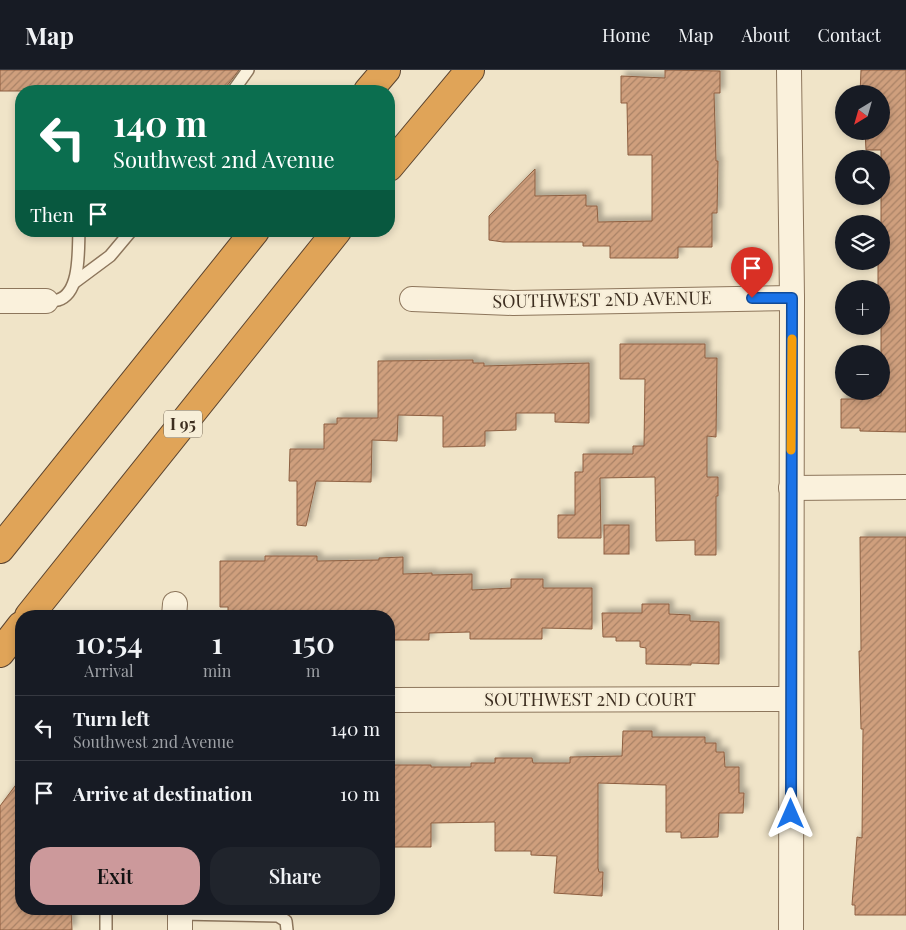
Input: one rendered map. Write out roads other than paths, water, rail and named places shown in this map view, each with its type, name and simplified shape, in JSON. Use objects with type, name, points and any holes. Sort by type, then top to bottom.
[{"type":"highway","points":[[373,85],[386,70]]},
{"type":"highway","points":[[395,160],[470,70]]},
{"type":"highway","points":[[0,550],[250,237]]},
{"type":"highway","name":"I 95","points":[[34,610],[333,237]]},
{"type":"highway","points":[[0,653],[15,634]]},
{"type":"street","points":[[789,70],[792,298],[791,930]]},
{"type":"street","name":"SOUTHWEST 2ND AVENUE","points":[[412,299],[513,303],[792,298]]},
{"type":"street","points":[[0,301],[46,301]]},
{"type":"street","points":[[791,488],[906,487]]},
{"type":"street","name":"SOUTHWEST 2ND COURT","points":[[395,700],[791,699]]},
{"type":"lane","points":[[237,85],[248,70]]},
{"type":"lane","points":[[75,282],[79,237]]},
{"type":"lane","points":[[46,301],[59,300],[75,282],[110,256],[126,237]]},
{"type":"lane","points":[[106,915],[106,930]]},
{"type":"lane","points":[[180,918],[278,916],[286,921],[287,930]]}]
